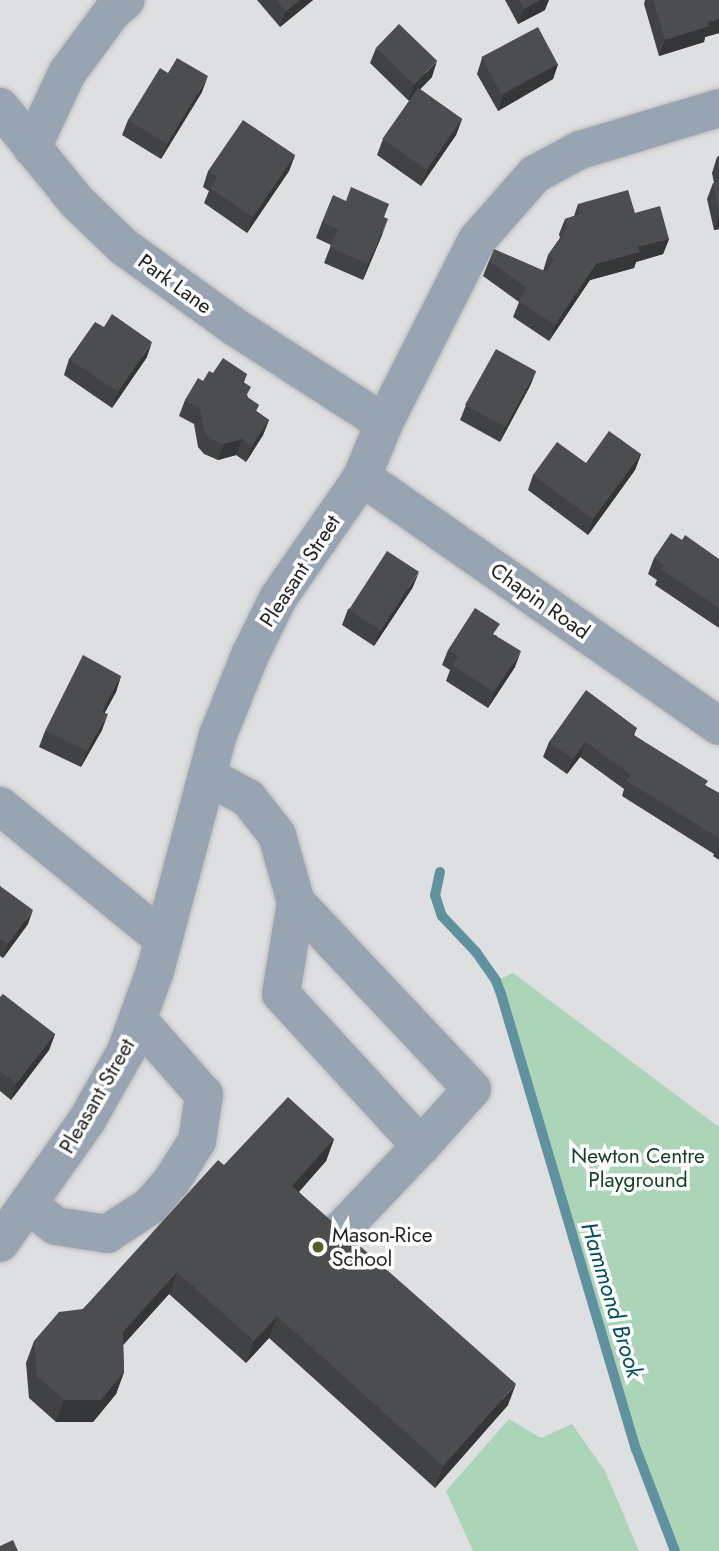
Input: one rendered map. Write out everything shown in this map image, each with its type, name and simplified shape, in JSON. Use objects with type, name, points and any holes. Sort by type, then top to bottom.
[{"type":"street","points":[[32,148],[67,73],[112,12],[126,0]]},
{"type":"street","name":"Park Lane","points":[[0,107],[76,202],[124,247],[234,327],[384,423]]},
{"type":"street","name":"Pleasant Street","points":[[0,1243],[103,1095],[139,1021],[218,735],[250,655],[278,598],[362,477],[384,423],[477,240],[535,174],[580,150],[719,108]]},
{"type":"street","name":"Chapin Road","points":[[362,477],[719,726]]},
{"type":"street","points":[[207,776],[248,798],[277,835],[296,902],[281,994],[421,1146]]},
{"type":"street","points":[[0,806],[163,939]]},
{"type":"street","points":[[296,902],[472,1089],[340,1231]]},
{"type":"street","points":[[29,1205],[56,1226],[107,1234],[150,1206],[171,1182],[197,1141],[204,1095],[139,1021]]},
{"type":"green space","name":"Newton Centre Playground","points":[[513,973],[719,1127],[719,1551],[675,1551],[653,1498],[496,981]]},
{"type":"green space","points":[[509,1419],[541,1438],[572,1424],[605,1471],[639,1551],[473,1551],[446,1491]]},
{"type":"building","points":[[277,0],[300,0],[286,11]]},
{"type":"building","points":[[519,0],[540,0],[524,9]]},
{"type":"building","points":[[653,0],[719,0],[719,19],[708,22],[709,26],[665,40]]},
{"type":"building","points":[[399,24],[437,61],[414,85],[376,48]]},
{"type":"building","points":[[538,27],[558,64],[501,94],[481,57]]},
{"type":"building","points":[[177,58],[208,76],[167,144],[128,120],[160,68],[168,73]]},
{"type":"building","points":[[418,88],[462,119],[427,170],[382,139]]},
{"type":"building","points":[[243,120],[295,155],[253,217],[210,188],[217,177],[208,171]]},
{"type":"building","points":[[719,182],[719,211],[713,183]]},
{"type":"building","points":[[351,187],[389,204],[384,217],[388,219],[368,264],[330,247],[338,229],[322,222],[333,195],[346,201]]},
{"type":"building","points":[[628,190],[635,213],[660,206],[669,239],[638,247],[640,252],[596,264],[555,325],[519,301],[527,288],[489,261],[494,249],[547,272],[554,259],[548,255],[567,228],[565,219],[580,214],[578,204]]},
{"type":"building","points":[[112,314],[152,342],[118,392],[69,359],[95,322],[104,327]]},
{"type":"building","points":[[496,349],[536,371],[505,427],[465,405]]},
{"type":"building","points":[[223,358],[247,374],[242,381],[251,387],[246,396],[259,405],[255,410],[269,420],[252,446],[242,439],[224,444],[209,439],[204,431],[200,409],[185,400],[198,378],[203,381],[209,371],[213,373]]},
{"type":"building","points":[[609,431],[641,454],[593,519],[533,475],[557,442],[586,463]]},
{"type":"building","points":[[671,533],[682,540],[685,535],[719,559],[719,608],[661,569],[664,565],[654,558]]},
{"type":"building","points":[[387,551],[419,572],[381,630],[349,610]]},
{"type":"building","points":[[475,608],[500,624],[493,634],[521,651],[494,692],[452,665],[458,656],[448,650]]},
{"type":"building","points":[[83,655],[121,676],[102,712],[108,714],[87,751],[45,731]]},
{"type":"building","points":[[586,690],[637,728],[632,734],[708,781],[705,785],[719,793],[719,838],[627,781],[631,775],[586,742],[573,759],[549,742]]},
{"type":"building","points":[[0,886],[33,910],[8,944],[0,939]]},
{"type":"building","points":[[3,994],[55,1034],[16,1084],[0,1071],[0,997]]},
{"type":"building","points":[[288,1097],[334,1139],[292,1186],[516,1384],[443,1466],[277,1316],[254,1341],[177,1272],[123,1332],[124,1372],[101,1400],[64,1400],[37,1376],[34,1341],[59,1312],[83,1309],[218,1160],[224,1165]]},
{"type":"building","points":[[13,1540],[18,1551],[0,1551],[0,1546]]},
{"type":"waterway","name":"Hammond Brook","points":[[440,872],[435,895],[442,916],[476,952],[496,981],[501,994],[636,1449],[675,1551]]},
{"type":"place","name":"Mason-Rice School","points":[[318,1247]]}]
